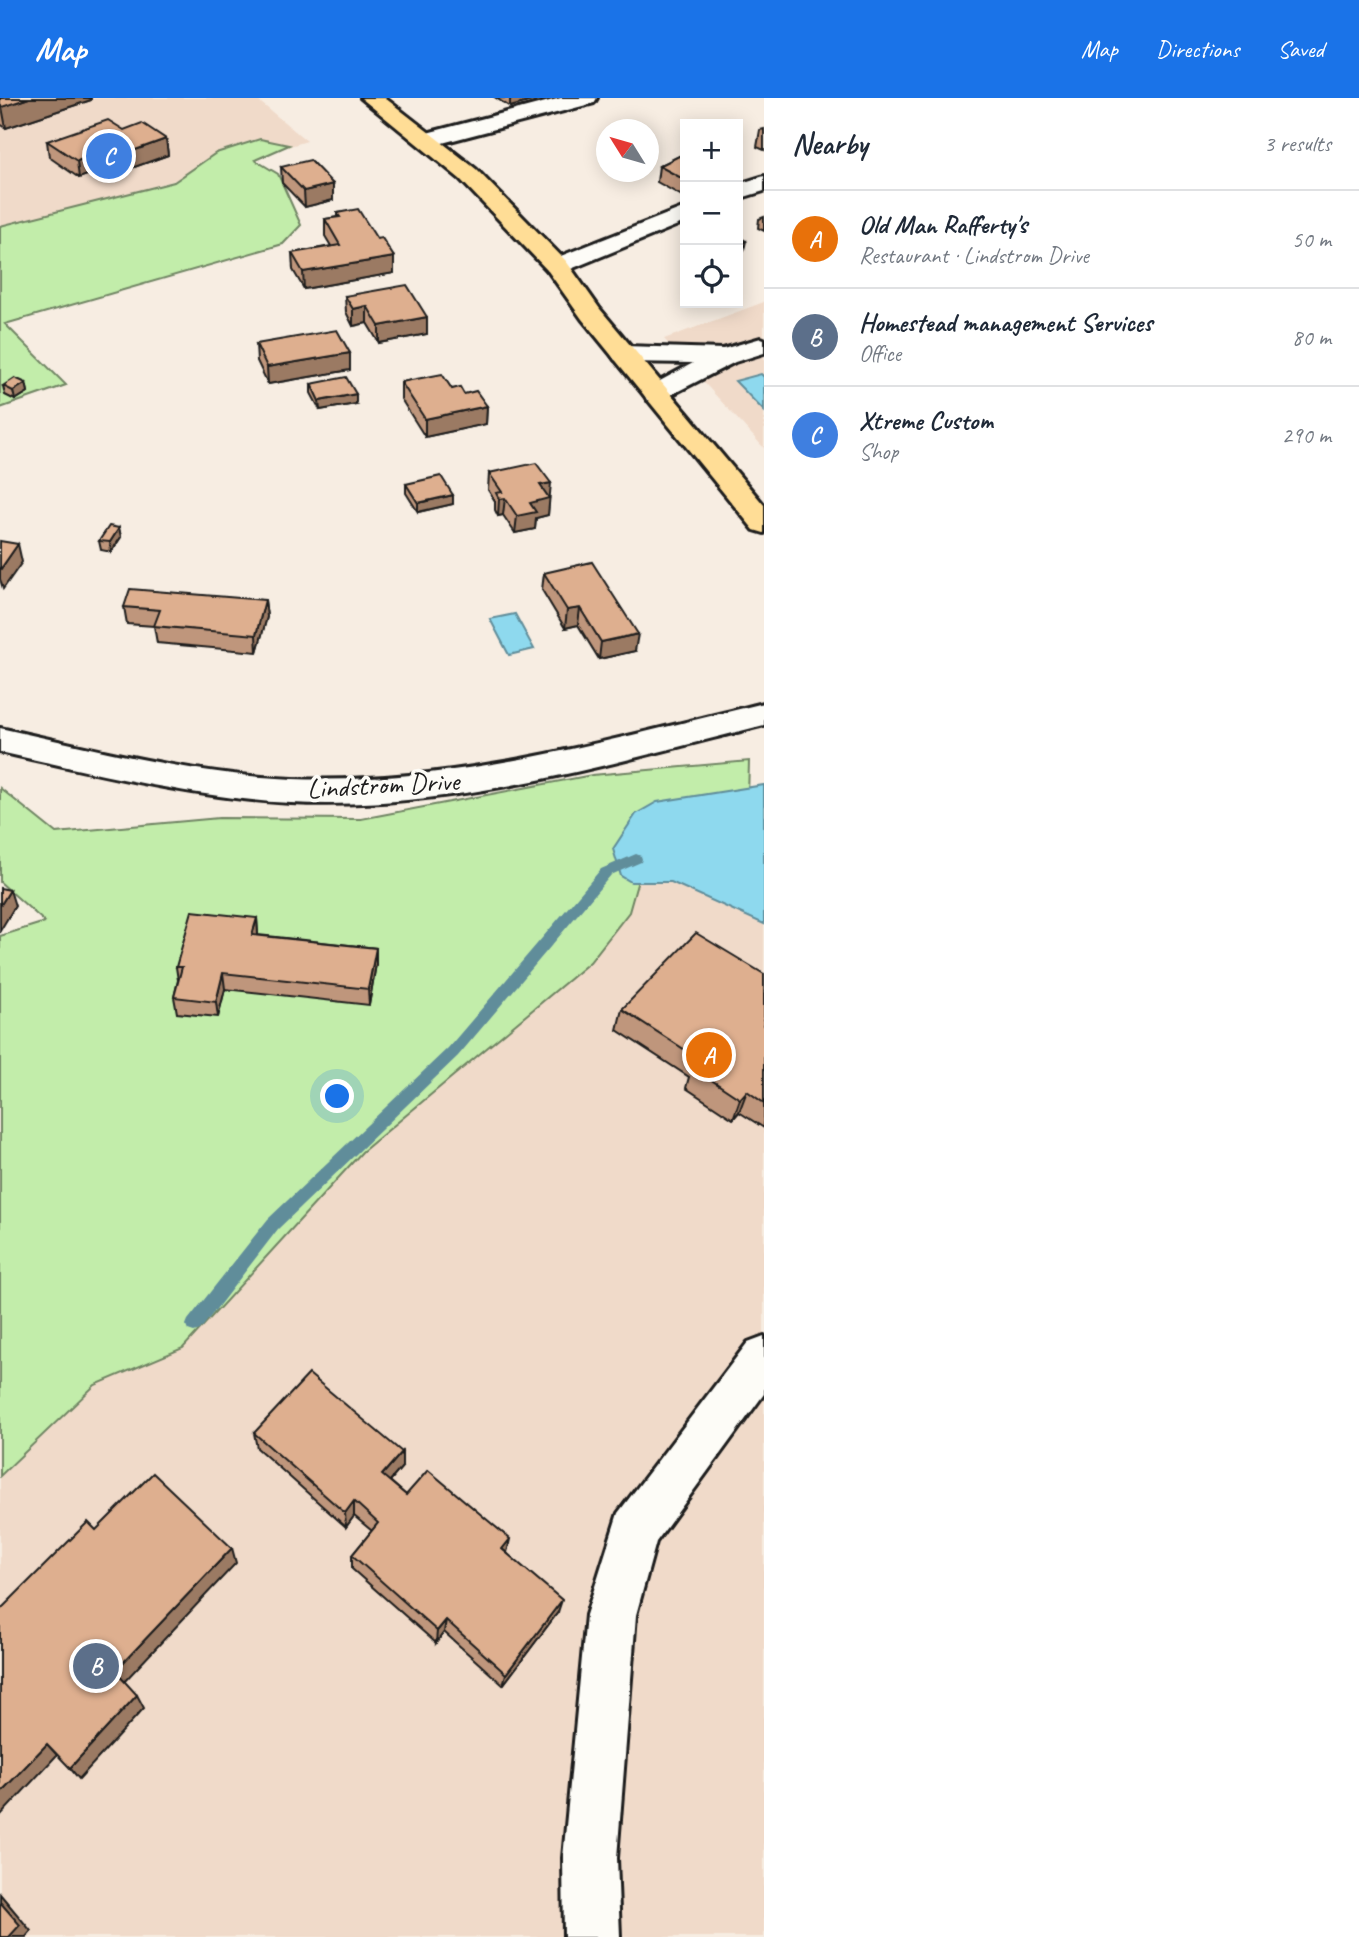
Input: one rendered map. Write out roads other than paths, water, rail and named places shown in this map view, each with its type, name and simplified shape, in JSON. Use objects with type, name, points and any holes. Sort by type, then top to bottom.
[{"type":"highway","points":[[372,98],[468,174],[556,266],[624,354],[764,524]]},
{"type":"street","points":[[427,140],[586,98]]},
{"type":"street","points":[[743,190],[764,183]]},
{"type":"street","points":[[556,266],[680,216]]},
{"type":"street","points":[[657,394],[726,356],[763,340]]},
{"type":"street","points":[[624,354],[677,358],[726,356]]},
{"type":"street","name":"Lindstrom Drive","points":[[0,740],[209,784],[332,792],[418,788],[500,775],[764,714]]},
{"type":"street","points":[[592,1937],[590,1858],[611,1615],[635,1530],[764,1357]]},
{"type":"water","points":[[761,374],[764,377],[764,411],[735,381]]},
{"type":"water","points":[[515,614],[534,649],[509,655],[490,619]]},
{"type":"water","points":[[764,785],[764,924],[671,882],[631,882],[621,876],[613,849],[636,814],[657,802]]},
{"type":"waterway","points":[[194,1325],[273,1224],[453,1052],[606,872],[636,859]]},
{"type":"place","name":"Xtreme Custom","points":[[109,156]]},
{"type":"place","name":"Old Man Rafferty's","points":[[709,1055]]},
{"type":"place","name":"Homestead management Services","points":[[96,1666]]}]
